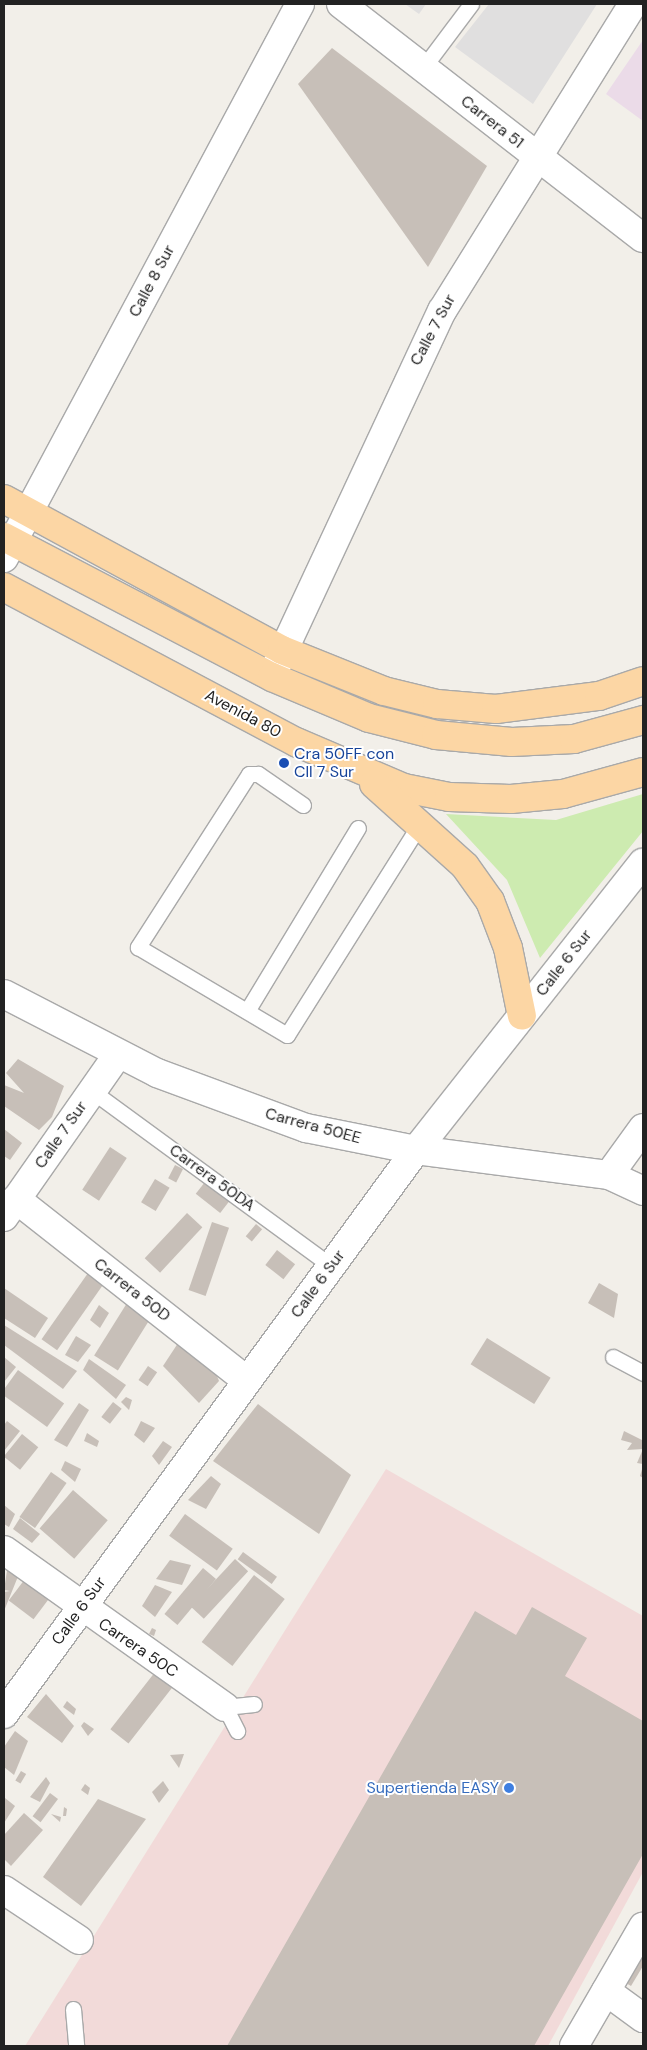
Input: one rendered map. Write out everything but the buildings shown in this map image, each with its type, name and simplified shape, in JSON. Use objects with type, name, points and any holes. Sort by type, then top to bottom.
[{"type":"main road","points":[[4,500],[282,650],[384,691],[437,704],[496,709],[545,706],[599,696],[643,681]]},
{"type":"main road","points":[[7,546],[272,677],[369,718],[436,735],[512,742],[574,740],[643,720]]},
{"type":"main road","name":"Avenida 80","points":[[4,587],[359,772],[449,797],[511,799],[563,794],[643,772]]},
{"type":"main road","points":[[359,772],[421,822],[466,866],[490,902],[508,948],[522,1016]]},
{"type":"street","name":"Calle 8 Sur","points":[[7,546],[28,513],[300,4]]},
{"type":"street","name":"Carrera 51","points":[[341,4],[643,238]]},
{"type":"street","name":"Calle 7 Sur","points":[[272,677],[282,650],[442,311],[536,156],[633,4]]},
{"type":"street","name":"Calle 6 Sur","points":[[4,1714],[416,1150],[643,864]]},
{"type":"street","name":"Carrera 50EE","points":[[4,994],[118,1054],[271,1117],[416,1150],[609,1175],[643,1191]]},
{"type":"street","name":"Calle 7 Sur","points":[[10,1208],[118,1054]]},
{"type":"street","points":[[609,1175],[643,1128]]},
{"type":"street","name":"Carrera 50D","points":[[10,1208],[247,1381]]},
{"type":"street","name":"Carrera 50C","points":[[4,1550],[81,1609],[225,1707]]},
{"type":"street","points":[[4,1890],[79,1940]]},
{"type":"street","points":[[574,2046],[643,1927]]},
{"type":"street","points":[[606,1991],[643,2018]]},
{"type":"lane","points":[[423,68],[471,4]]},
{"type":"lane","points":[[303,805],[258,774],[249,774],[138,947],[281,1033],[293,1031],[421,822]]},
{"type":"lane","points":[[247,1011],[358,828]]},
{"type":"lane","name":"Carrera 50DA","points":[[92,1091],[331,1266]]},
{"type":"lane","points":[[613,1357],[643,1373]]},
{"type":"lane","points":[[237,1732],[225,1707],[254,1704]]},
{"type":"lane","points":[[73,2008],[76,2046]]},
{"type":"shaded area","points":[[405,4],[426,4],[419,14]]},
{"type":"shaded area","points":[[489,4],[597,4],[533,104],[455,47]]},
{"type":"shaded area","points":[[643,40],[643,121],[606,94]]},
{"type":"shaded area","points":[[386,1469],[643,1616],[643,1872],[548,2046],[25,2046]]},
{"type":"green space","points":[[643,794],[643,831],[540,958],[507,880],[446,814],[556,820]]},
{"type":"place","name":"Cra 50FF con Cll 7 Sur","points":[[284,763]]},
{"type":"place","name":"Supertienda EASY","points":[[509,1788]]}]
